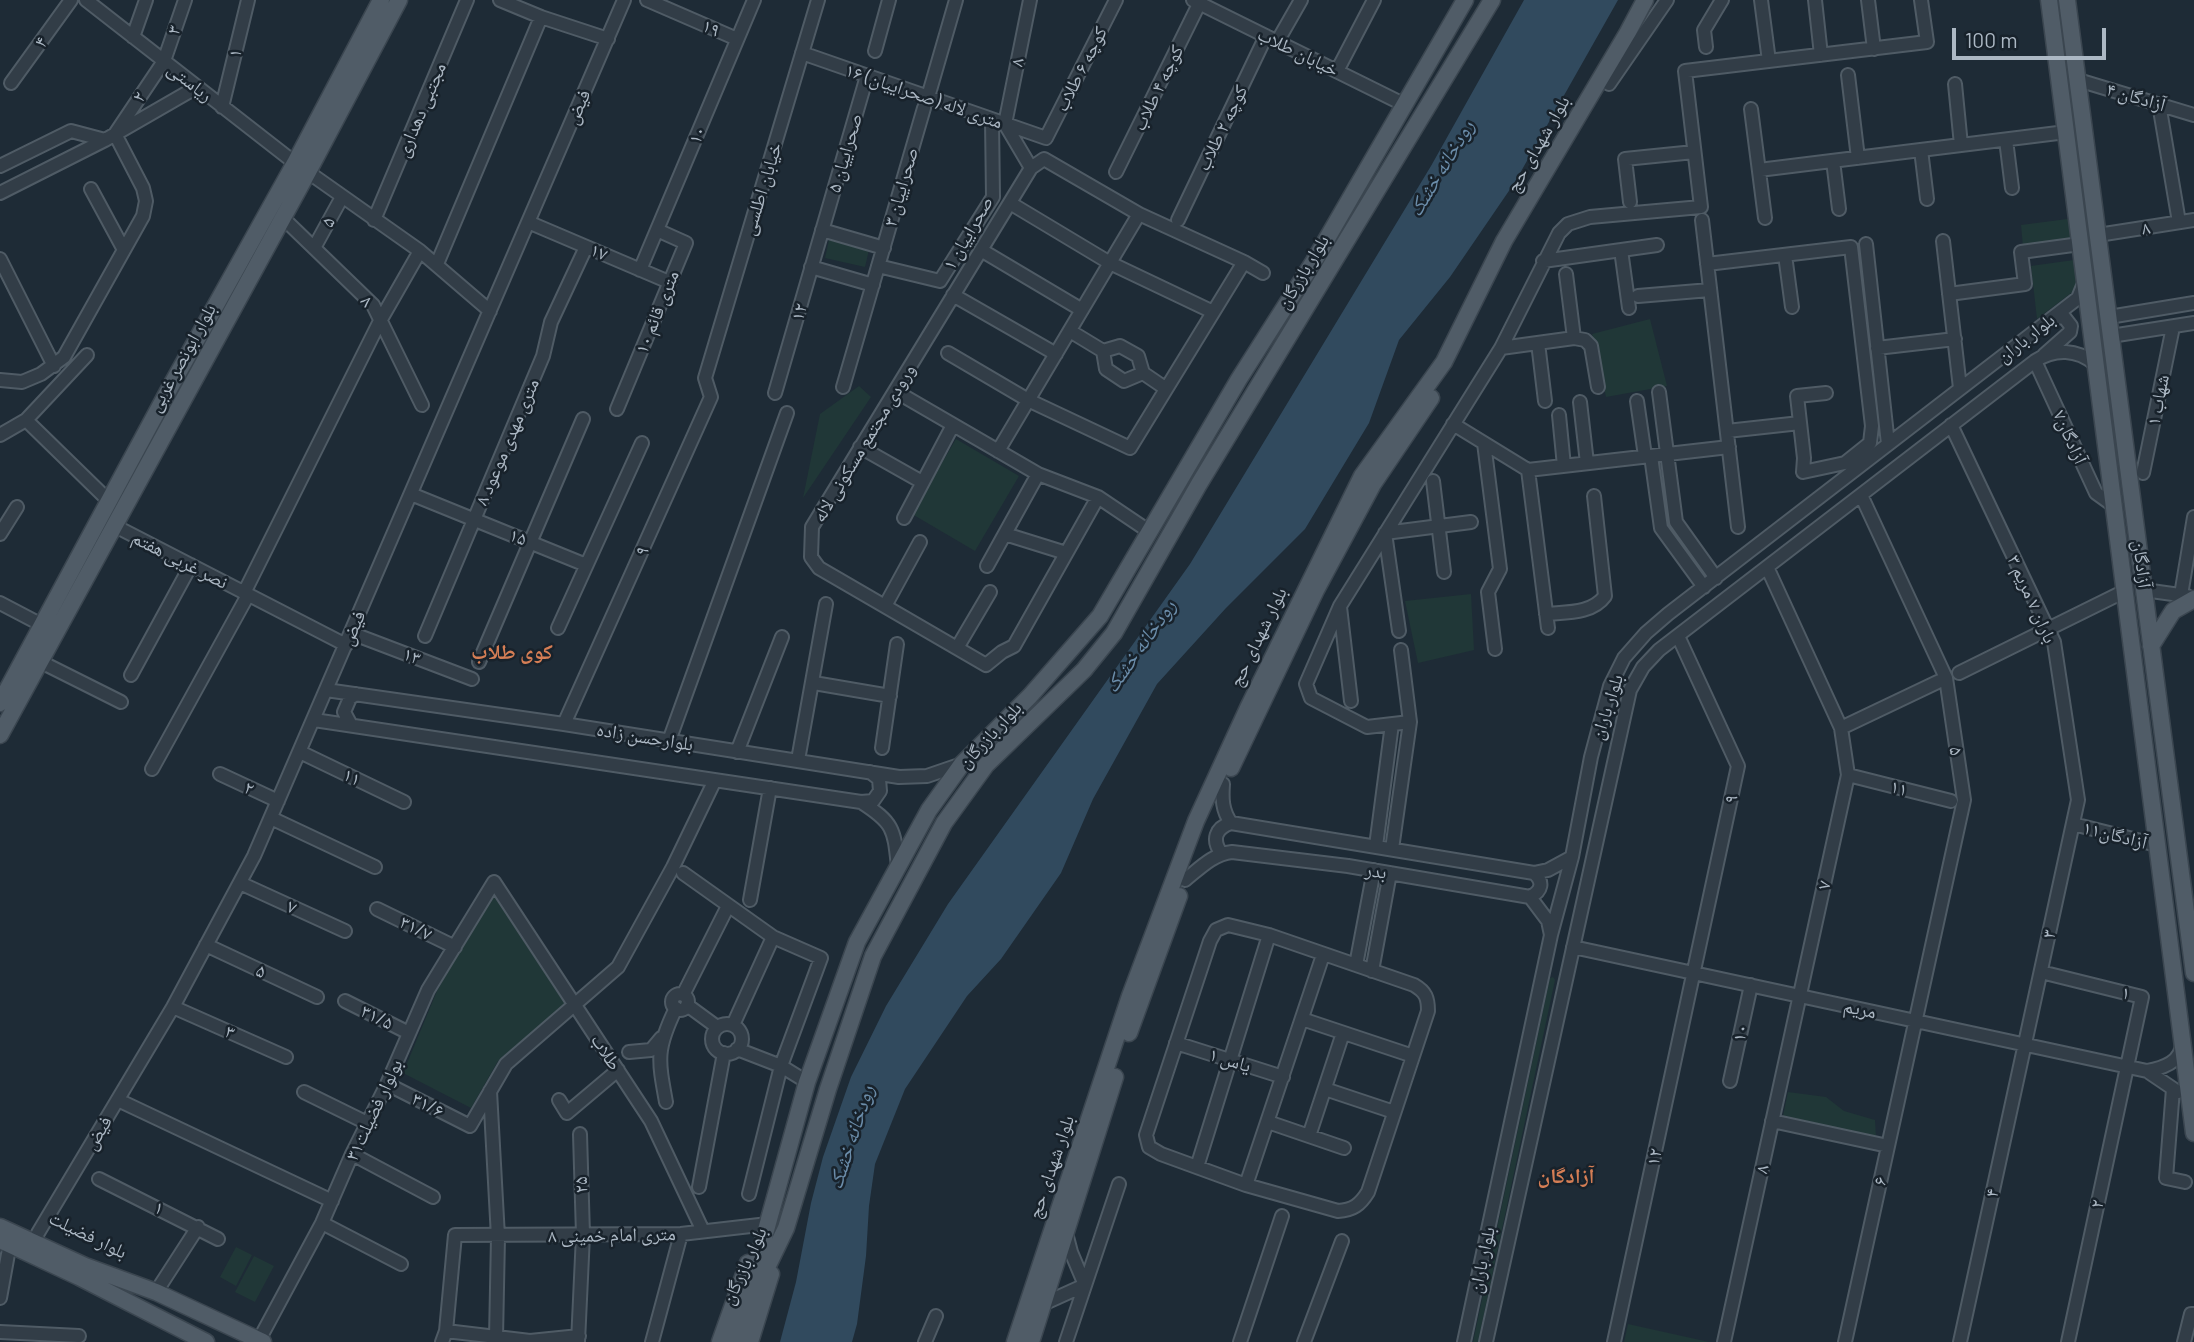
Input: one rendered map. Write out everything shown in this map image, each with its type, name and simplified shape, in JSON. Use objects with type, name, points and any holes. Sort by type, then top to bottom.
[{"type":"main road","name":"بلوار ابونصر غربی","points":[[0,735],[283,218],[301,168],[381,0]]},
{"type":"main road","name":"بلوار ابونصر غربی","points":[[0,703],[173,382],[399,0]]},
{"type":"main road","name":"بلوار بازرگان","points":[[742,1321],[807,1082],[857,942],[929,810],[962,764],[1073,649],[1100,616],[1239,379],[1314,261],[1465,0]]},
{"type":"main road","name":"بلوار بازرگان","points":[[742,1321],[786,1228],[828,1089],[873,956],[944,823],[986,765],[1084,670],[1114,632],[1492,0]]},
{"type":"main road","name":"بلوار شهدای حج","points":[[1015,1342],[1130,996],[1196,821],[1227,752],[1362,476],[1444,362],[1504,241],[1645,0]]},
{"type":"main road","name":"بلوار شهدای حج","points":[[1031,1342],[1119,1063],[1223,784],[1317,590],[1373,484],[1452,367],[1514,246],[1609,84],[1654,0]]},
{"type":"main road","name":"آزادگان","points":[[2049,0],[2194,1133]]},
{"type":"main road","name":"آزادگان","points":[[2067,0],[2194,966]]},
{"type":"main road","points":[[2053,35],[2072,33]]},
{"type":"main road","points":[[1239,379],[1254,394]]},
{"type":"main road","points":[[173,382],[189,391]]},
{"type":"main road","points":[[2109,466],[2128,464]]},
{"type":"main road","points":[[2151,646],[2172,611],[2190,597]]},
{"type":"main road","name":"بلوار فضیلت","points":[[0,1217],[261,1341]]},
{"type":"main road","points":[[720,1342],[749,1258],[768,1224]]},
{"type":"main road","name":"بلوار فضیلت","points":[[0,1227],[82,1271],[144,1311],[206,1342]]},
{"type":"main road","points":[[750,1342],[786,1228]]},
{"type":"main road","name":"بلوار فضیلت","points":[[3,1248],[156,1292]]},
{"type":"main road","name":"بلوار فضیلت","points":[[3,1248],[74,1286],[144,1311]]},
{"type":"main road","points":[[735,1342],[742,1321]]},
{"type":"street","name":"۴","points":[[11,83],[71,0]]},
{"type":"street","name":"ریاستی","points":[[86,0],[301,168]]},
{"type":"street","points":[[133,37],[146,0]]},
{"type":"street","name":"۳","points":[[164,61],[185,0]]},
{"type":"street","name":"۱","points":[[222,107],[248,0]]},
{"type":"street","name":"مجتبی دهداری","points":[[374,220],[467,0]]},
{"type":"street","points":[[500,0],[608,39]]},
{"type":"street","name":"فیض","points":[[38,1234],[173,1007],[240,883],[271,818],[624,0]]},
{"type":"street","name":"۱۹","points":[[647,0],[737,39]]},
{"type":"street","name":"۱۰","points":[[640,270],[754,0]]},
{"type":"street","name":"خيابان اطلسى","points":[[705,378],[818,0]]},
{"type":"street","points":[[875,51],[889,0]]},
{"type":"street","points":[[926,103],[956,0]]},
{"type":"street","name":"۸","points":[[1005,124],[1030,0]]},
{"type":"street","name":"کوچه ۶ طلاب","points":[[1046,138],[1116,0]]},
{"type":"street","name":"کوچه ۲ طلاب","points":[[1178,220],[1272,39],[1301,0]]},
{"type":"street","points":[[1337,71],[1374,0]]},
{"type":"street","points":[[1609,84],[1667,0]]},
{"type":"street","points":[[1706,47],[1704,30],[1722,0]]},
{"type":"street","points":[[1761,0],[1769,61]]},
{"type":"street","points":[[1815,0],[1821,55]]},
{"type":"street","points":[[1868,0],[1874,49]]},
{"type":"street","points":[[1410,722],[1367,727],[1311,698],[1306,684],[1340,606],[1501,348],[1559,233],[1567,224],[1576,220],[1701,207],[1685,71],[1927,42],[1921,0]]},
{"type":"street","name":"خیابان طلاب","points":[[1198,1],[1403,104]]},
{"type":"street","name":"کوچه ۴ طلاب","points":[[1116,172],[1198,1]]},
{"type":"street","points":[[436,264],[541,17]]},
{"type":"street","name":"۱۶ متری لاله (صحراییان)","points":[[802,53],[867,76],[926,103],[992,120],[1046,138]]},
{"type":"street","name":"۲","points":[[110,137],[164,61]]},
{"type":"street","points":[[1848,75],[1858,158]]},
{"type":"street","name":"۵ صحراییان","points":[[822,230],[867,76]]},
{"type":"street","name":"آزادگان ۴","points":[[2078,80],[2194,115]]},
{"type":"street","points":[[1955,84],[1961,145]]},
{"type":"street","points":[[0,193],[110,137],[197,87]]},
{"type":"street","name":"صحراییان ۳","points":[[878,266],[926,103]]},
{"type":"street","points":[[2159,104],[2179,222]]},
{"type":"street","points":[[1751,109],[1765,218]]},
{"type":"street","name":"صحراییان ۱","points":[[878,266],[940,281],[993,197],[992,120]]},
{"type":"street","points":[[1005,124],[1031,168],[1044,159],[1139,214],[1244,262],[1262,273]]},
{"type":"street","points":[[0,166],[71,131],[110,137],[143,187],[146,201],[143,216],[64,357],[54,366],[22,382],[0,380]]},
{"type":"street","points":[[1759,170],[2066,132]]},
{"type":"street","points":[[2007,140],[2012,188]]},
{"type":"street","points":[[1921,150],[1927,199]]},
{"type":"street","points":[[1630,202],[1625,159],[1694,152]]},
{"type":"street","points":[[1833,161],[1839,209]]},
{"type":"street","points":[[301,168],[420,251],[490,311]]},
{"type":"street","name":"ورودی مجتمع مسکونی لاله","points":[[1031,168],[812,527],[811,557],[819,568],[986,665],[1014,646],[1098,496]]},
{"type":"street","points":[[91,189],[124,250]]},
{"type":"street","name":"۵","points":[[314,248],[342,197]]},
{"type":"street","points":[[1010,203],[1110,263],[1213,312]]},
{"type":"street","points":[[998,451],[1139,214]]},
{"type":"street","name":"۸","points":[[283,218],[373,305],[422,405]]},
{"type":"street","points":[[1702,220],[1738,527]]},
{"type":"street","name":"۸","points":[[2098,235],[2194,220]]},
{"type":"street","name":"۱۷","points":[[528,222],[669,282]]},
{"type":"street","name":"۱۰ متری قائم","points":[[617,409],[686,243],[657,230]]},
{"type":"street","points":[[822,230],[884,248]]},
{"type":"street","name":"۱۲","points":[[775,393],[822,230]]},
{"type":"street","points":[[1942,241],[1960,388]]},
{"type":"street","points":[[1866,244],[1888,444]]},
{"type":"street","points":[[1949,294],[2025,284],[2021,252],[2080,244]]},
{"type":"street","points":[[1543,261],[1657,245]]},
{"type":"street","name":"۸ متری مهدی موعود","points":[[425,636],[543,356],[551,323],[586,247]]},
{"type":"street","points":[[1707,264],[1851,247],[1872,426],[1870,443],[1845,463],[1803,471],[1797,396],[1826,393]]},
{"type":"street","points":[[981,250],[1082,310]]},
{"type":"street","points":[[1621,250],[1629,308]]},
{"type":"street","points":[[152,769],[246,594],[380,321],[420,251]]},
{"type":"street","points":[[1785,255],[1791,307]]},
{"type":"street","points":[[0,258],[54,366]]},
{"type":"street","points":[[948,354],[1028,401],[1130,448],[1244,262]]},
{"type":"street","points":[[843,387],[878,266]]},
{"type":"street","points":[[811,267],[873,285]]},
{"type":"street","points":[[1566,274],[1574,338]]},
{"type":"street","name":"بلوار باران","points":[[1464,1342],[1551,935],[1572,857],[1591,757],[1610,685],[1624,658],[1646,633],[1704,587],[2078,298],[2085,281]]},
{"type":"street","points":[[1638,296],[1710,290]]},
{"type":"street","points":[[953,295],[1056,354]]},
{"type":"street","points":[[2109,317],[2194,303]]},
{"type":"street","points":[[2136,332],[2130,326],[2130,318],[2137,312]]},
{"type":"street","points":[[2039,358],[2070,332],[2068,320],[2057,316],[2052,318]]},
{"type":"street","points":[[2111,336],[2194,323]]},
{"type":"street","name":"شهاب ۱","points":[[2143,473],[2173,327]]},
{"type":"street","points":[[1070,331],[1103,351],[1120,346],[1138,356],[1143,373],[1165,388]]},
{"type":"street","points":[[1501,348],[1574,338],[1585,340],[1591,346],[1598,387]]},
{"type":"street","points":[[1877,348],[1955,339]]},
{"type":"street","points":[[1538,343],[1545,401]]},
{"type":"street","points":[[1103,351],[1106,369],[1124,381],[1143,373]]},
{"type":"street","name":"بلوار باران","points":[[1486,1342],[1630,690],[1643,667],[1659,650],[2039,358],[2069,351],[2083,354],[2095,364]]},
{"type":"street","points":[[0,435],[26,421],[87,355]]},
{"type":"street","name":"آزادگان۷","points":[[2039,358],[2096,493],[2114,506]]},
{"type":"street","name":"۹","points":[[564,724],[711,397],[705,378]]},
{"type":"street","points":[[895,391],[1038,474],[1098,496],[1150,532]]},
{"type":"street","points":[[1659,392],[1676,522],[1716,578]]},
{"type":"street","points":[[1637,401],[1661,528],[1704,587]]},
{"type":"street","points":[[1580,402],[1587,463]]},
{"type":"street","points":[[669,741],[787,413]]},
{"type":"street","points":[[1559,415],[1564,466]]},
{"type":"street","points":[[479,663],[583,419]]},
{"type":"street","points":[[26,421],[109,501]]},
{"type":"street","points":[[1727,431],[1800,423]]},
{"type":"street","points":[[1453,424],[1528,470],[1729,447]]},
{"type":"street","points":[[904,518],[953,425]]},
{"type":"street","name":"باران ۷ مریم ۳","points":[[1951,425],[2054,642],[2078,800],[2073,824]]},
{"type":"street","points":[[558,628],[642,443]]},
{"type":"street","points":[[1484,443],[1500,569],[1488,592],[1495,649]]},
{"type":"street","points":[[860,447],[922,482]]},
{"type":"street","points":[[1528,470],[1548,628]]},
{"type":"street","points":[[987,565],[1038,474]]},
{"type":"street","points":[[1433,481],[1444,572]]},
{"type":"street","name":"۱۵","points":[[411,494],[586,565]]},
{"type":"street","name":"۵","points":[[1861,495],[1952,676],[1964,800],[1915,1020]]},
{"type":"street","points":[[1546,614],[1589,609],[1598,605],[1605,596],[1594,496]]},
{"type":"street","points":[[0,534],[17,507]]},
{"type":"street","points":[[2144,590],[2190,597],[2194,517]]},
{"type":"street","points":[[1385,533],[1471,522]]},
{"type":"street","name":"نصر غربی هفتم","points":[[115,526],[246,594],[349,639]]},
{"type":"street","points":[[1385,533],[1399,631]]},
{"type":"street","points":[[1005,534],[1066,553]]},
{"type":"street","points":[[885,606],[920,542]]},
{"type":"street","points":[[131,675],[191,565]]},
{"type":"street","points":[[1767,568],[1841,727],[1847,775]]},
{"type":"street","points":[[1841,727],[2048,630],[2124,591]]},
{"type":"street","points":[[957,648],[990,592]]},
{"type":"street","points":[[0,603],[43,625]]},
{"type":"street","points":[[798,760],[814,683],[826,604]]},
{"type":"street","points":[[1340,606],[1351,701]]},
{"type":"street","name":"۹","points":[[1678,636],[1738,766],[1694,973]]},
{"type":"street","points":[[737,752],[782,637]]},
{"type":"street","name":"۱۳","points":[[349,639],[472,679]]},
{"type":"street","points":[[882,748],[897,644]]},
{"type":"street","points":[[1392,849],[1410,722],[1401,650]]},
{"type":"street","points":[[41,662],[121,702]]},
{"type":"street","points":[[814,683],[890,696]]},
{"type":"street","name":"بلوارحسن زاده","points":[[326,690],[564,724],[899,777],[927,776],[962,764]]},
{"type":"street","points":[[351,725],[344,712],[345,704],[356,694]]},
{"type":"street","name":"بلوارحسن زاده","points":[[314,720],[861,802]]},
{"type":"street","points":[[1376,846],[1392,724]]},
{"type":"street","name":"۱۱","points":[[300,752],[404,802]]},
{"type":"street","points":[[861,802],[873,801],[880,791],[878,779],[869,772]]},
{"type":"street","name":"۲","points":[[220,774],[278,801]]},
{"type":"street","name":"۱۱","points":[[1847,775],[1951,801]]},
{"type":"street","name":"۷","points":[[1800,996],[1847,775]]},
{"type":"street","points":[[496,1338],[498,1237],[490,1091],[506,1064],[618,967],[673,867],[715,780]]},
{"type":"street","points":[[1185,880],[1221,853],[1216,846],[1217,831],[1223,825],[1231,823],[1222,804],[1223,784]]},
{"type":"street","points":[[750,900],[770,788]]},
{"type":"street","points":[[861,802],[883,816],[895,835],[898,867]]},
{"type":"street","points":[[271,818],[375,867]]},
{"type":"street","name":"بدر","points":[[1231,823],[1534,873]]},
{"type":"street","name":"۳","points":[[2025,1044],[2073,824]]},
{"type":"street","name":"آزادگان۱۱","points":[[2073,824],[2157,845]]},
{"type":"street","points":[[1379,825],[1395,828]]},
{"type":"street","name":"بدر","points":[[1221,853],[1232,852],[1374,870],[1530,897]]},
{"type":"street","points":[[1534,873],[1548,870],[1572,857]]},
{"type":"street","points":[[1356,965],[1374,870]]},
{"type":"street","points":[[683,873],[773,937],[821,958],[781,1066],[749,1194]]},
{"type":"street","points":[[1372,971],[1390,873]]},
{"type":"street","points":[[1534,873],[1540,878],[1541,887],[1530,897],[1548,921],[1551,935]]},
{"type":"street","name":"طلاب","points":[[494,882],[651,1121],[703,1231]]},
{"type":"street","name":"بولوار فضیلت۳۱","points":[[261,1341],[332,1202],[428,990],[494,882]]},
{"type":"street","name":"۷","points":[[240,883],[345,931]]},
{"type":"street","points":[[629,1052],[651,1050],[662,1037],[682,1003],[719,921],[723,902]]},
{"type":"street","name":"۳۱/۷","points":[[377,908],[455,947]]},
{"type":"street","points":[[1367,909],[1382,914]]},
{"type":"street","points":[[1228,925],[1238,926],[1356,965],[1415,985],[1424,991],[1428,999],[1428,1011],[1362,1203],[1350,1210],[1338,1211],[1246,1185],[1149,1147],[1146,1135],[1210,941],[1216,930],[1228,925]]},
{"type":"street","points":[[1196,1167],[1269,935]]},
{"type":"street","points":[[733,1025],[773,937]]},
{"type":"street","name":"۵","points":[[206,945],[317,997]]},
{"type":"street","name":"مریم","points":[[1573,947],[2147,1071]]},
{"type":"street","points":[[1246,1185],[1323,955]]},
{"type":"street","name":"۱","points":[[2040,971],[2142,997],[2126,1066]]},
{"type":"street","name":"۱۲","points":[[1614,1342],[1694,973]]},
{"type":"street","name":"۱۰","points":[[1730,1081],[1751,985]]},
{"type":"street","name":"۸","points":[[1724,1342],[1800,996]]},
{"type":"street","name":"۳۱/۵","points":[[345,1001],[410,1032]]},
{"type":"street","points":[[682,1003],[717,1027]]},
{"type":"street","name":"۳","points":[[173,1007],[286,1057]]},
{"type":"street","points":[[1302,1019],[1413,1056]]},
{"type":"street","name":"۶","points":[[1845,1342],[1915,1020]]},
{"type":"street","points":[[724,1053],[713,1044],[712,1035],[717,1027],[725,1024],[733,1025],[741,1036],[737,1049]]},
{"type":"street","points":[[1309,1136],[1343,1032]]},
{"type":"street","points":[[662,1037],[660,1066],[666,1102]]},
{"type":"street","points":[[2147,1071],[2163,1068],[2174,1060],[2182,1050],[2182,1037]]},
{"type":"street","name":"یاس ۱","points":[[1176,1043],[1283,1077]]},
{"type":"street","name":"۴","points":[[1960,1342],[2025,1044]]},
{"type":"street","points":[[724,1053],[737,1049],[781,1066],[807,1082]]},
{"type":"street","points":[[651,1050],[660,1066]]},
{"type":"street","points":[[699,1187],[724,1053]]},
{"type":"street","name":"۲","points":[[2068,1342],[2126,1066]]},
{"type":"street","points":[[559,1100],[567,1112],[618,1070]]},
{"type":"street","points":[[2147,1071],[2173,1089],[2188,1104],[2192,1116]]},
{"type":"street","name":"۳۱/۶","points":[[387,1084],[470,1126],[490,1091]]},
{"type":"street","points":[[1325,1089],[1394,1112]]},
{"type":"street","points":[[2173,1089],[2166,1178],[2185,1182]]},
{"type":"street","points":[[304,1093],[368,1123]]},
{"type":"street","points":[[1519,1093],[1540,1098]]},
{"type":"street","points":[[118,1100],[332,1202]]},
{"type":"street","points":[[1772,1121],[1888,1146]]},
{"type":"street","points":[[1268,1122],[1344,1147]]},
{"type":"street","name":"۲۵","points":[[578,1339],[583,1235],[580,1134]]},
{"type":"street","points":[[352,1154],[433,1197]]},
{"type":"street","name":"۱","points":[[99,1179],[218,1239]]},
{"type":"street","points":[[1066,1342],[1119,1184]]},
{"type":"street","points":[[1240,1342],[1282,1216]]},
{"type":"street","points":[[322,1223],[401,1264]]},
{"type":"street","name":"۸ متری امام خمینی","points":[[444,1337],[455,1235],[498,1237],[681,1234],[768,1224]]},
{"type":"street","points":[[156,1292],[198,1227]]},
{"type":"street","points":[[1066,1233],[1085,1285]]},
{"type":"street","points":[[652,1342],[681,1234]]},
{"type":"street","points":[[1304,1342],[1342,1241]]},
{"type":"street","points":[[0,1298],[3,1248]]},
{"type":"street","points":[[1067,1292],[1076,1264]]},
{"type":"street","points":[[1043,1304],[1085,1285]]},
{"type":"street","points":[[2184,1342],[2190,1314],[2194,1314]]},
{"type":"street","points":[[925,1342],[936,1316]]},
{"type":"street","points":[[0,1332],[79,1336]]},
{"type":"street","points":[[444,1337],[530,1341],[578,1339]]},
{"type":"green space","points":[[2075,218],[2077,241],[2023,247],[2021,225]]},
{"type":"green space","points":[[829,240],[869,250],[865,267],[825,258]]},
{"type":"green space","points":[[2074,260],[2076,270],[2082,269],[2083,284],[2037,319],[2031,266]]},
{"type":"green space","points":[[1650,319],[1667,386],[1606,397],[1592,334]]},
{"type":"green space","points":[[859,386],[871,397],[803,498],[820,414]]},
{"type":"green space","points":[[956,439],[1019,476],[975,551],[912,514]]},
{"type":"green space","points":[[1471,594],[1474,650],[1418,663],[1405,601]]},
{"type":"green space","points":[[492,893],[565,1004],[498,1061],[471,1108],[403,1073],[437,991]]},
{"type":"green space","points":[[1550,978],[1555,980],[1478,1342],[1473,1342]]},
{"type":"green space","points":[[1788,1092],[1826,1097],[1844,1111],[1875,1120],[1876,1137],[1783,1116]]},
{"type":"green space","points":[[236,1247],[252,1255],[236,1286],[220,1277]]},
{"type":"green space","points":[[254,1256],[274,1266],[255,1302],[235,1292]]},
{"type":"green space","points":[[1628,1324],[1709,1342],[1624,1342]]},
{"type":"water","name":"رودخانه خشک","points":[[1524,0],[1618,0],[1515,182],[1450,277],[1399,340],[1369,423],[1305,529],[1226,608],[1157,684],[1093,799],[1061,873],[1001,959],[967,996],[905,1089],[875,1164],[866,1256],[852,1342],[780,1342],[823,1157],[851,1077],[886,1006],[948,904],[1190,564],[1431,166]]},
{"type":"district","name":"کوی طلاب","points":[[512,652]]},
{"type":"district","name":"آزادگان","points":[[1566,1176]]}]
